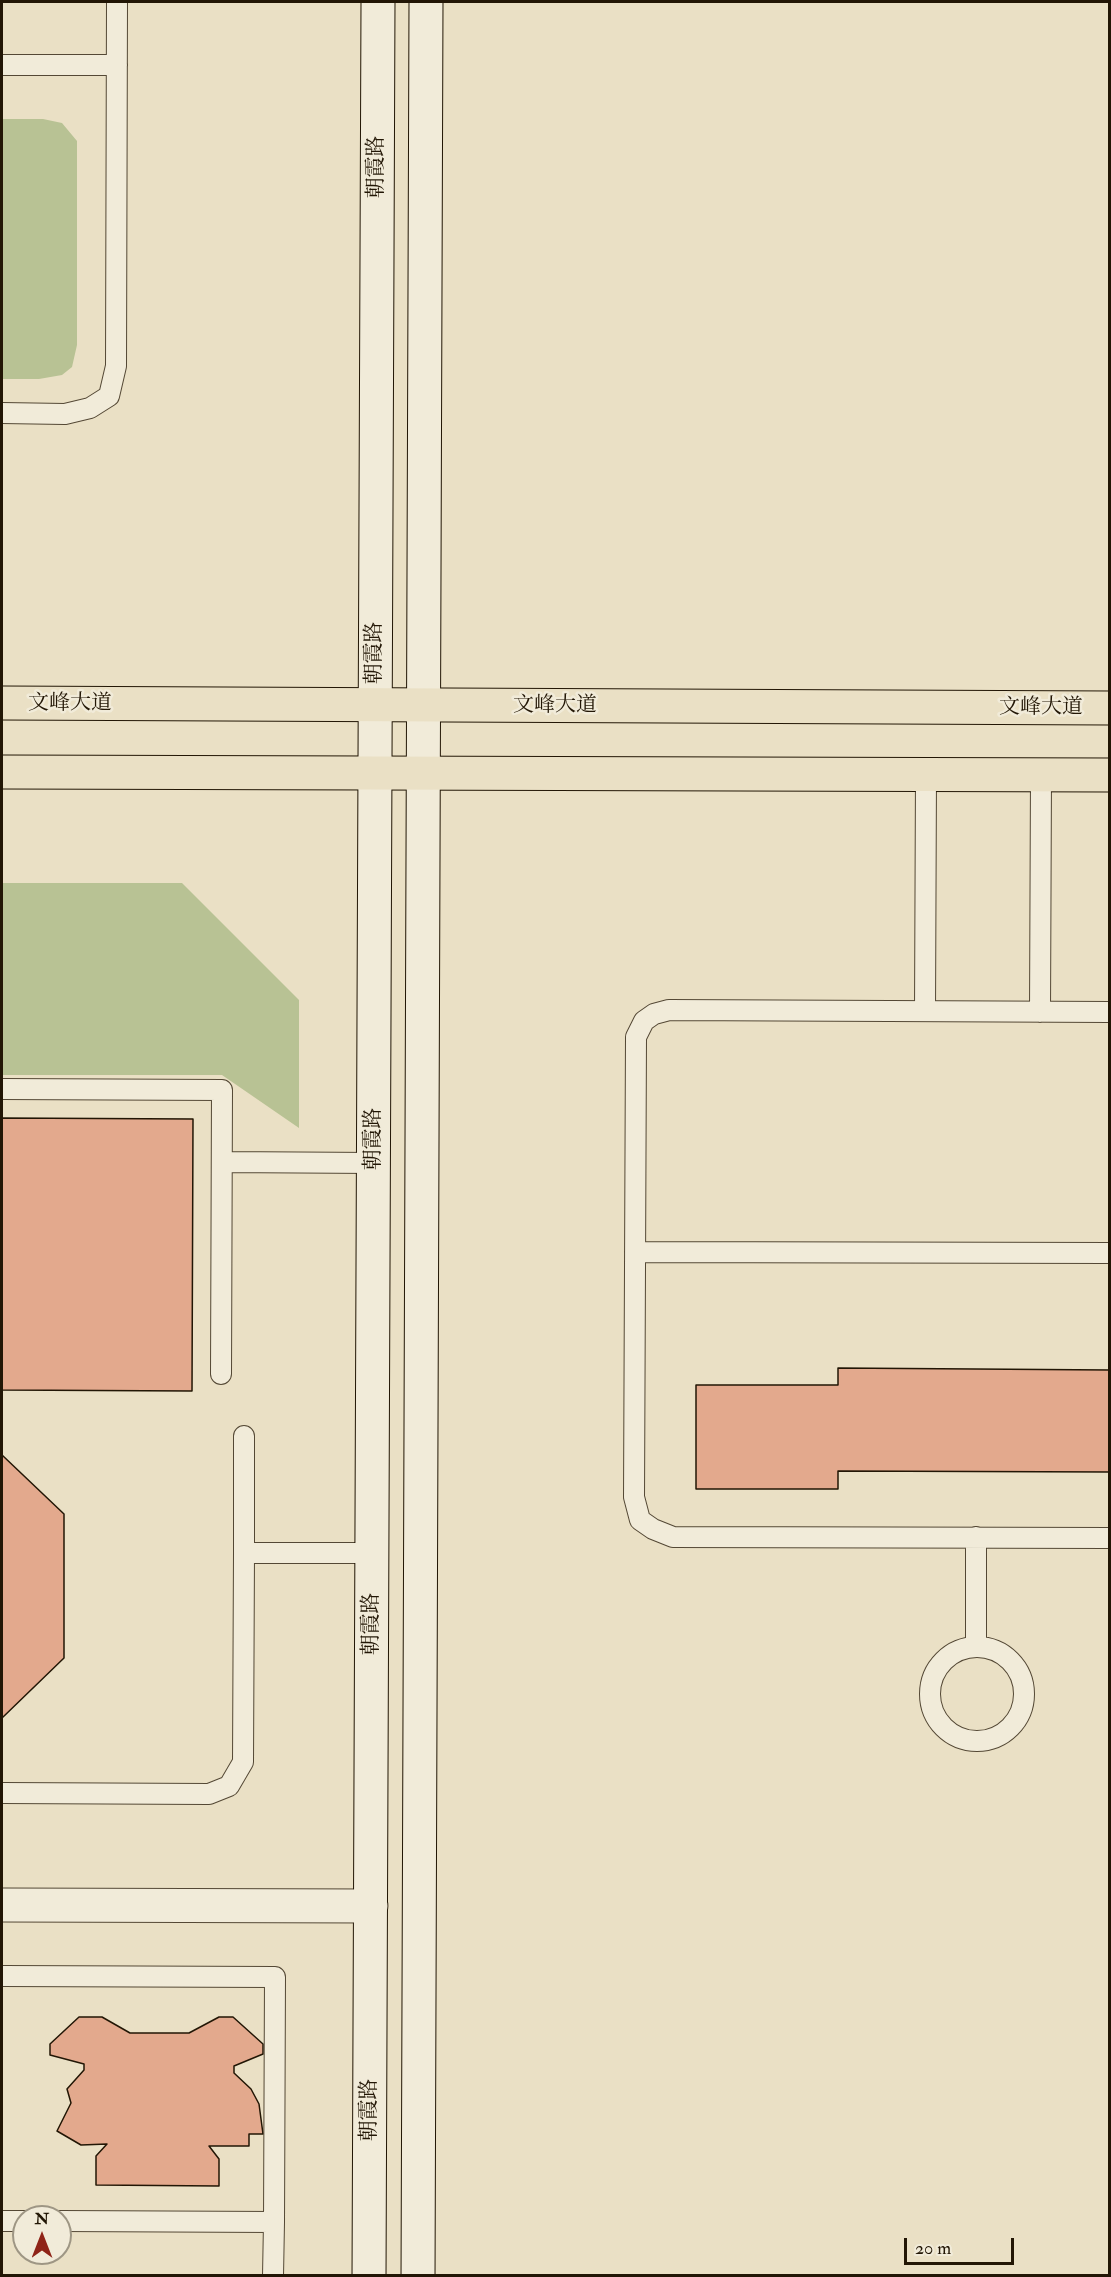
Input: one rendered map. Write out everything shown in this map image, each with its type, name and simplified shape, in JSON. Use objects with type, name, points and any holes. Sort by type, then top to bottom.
[{"type":"main road","name":"文峰大道","points":[[2,703],[1110,708]]},
{"type":"main road","points":[[2,772],[1110,775]]},
{"type":"street","name":"朝霞路","points":[[369,2276],[378,2]]},
{"type":"street","points":[[418,2276],[426,2]]},
{"type":"street","points":[[2,1905],[371,1906]]},
{"type":"lane","points":[[2,413],[65,414],[90,408],[109,396],[116,366],[117,2]]},
{"type":"lane","points":[[2,64],[117,65]]},
{"type":"lane","points":[[925,1011],[926,775]]},
{"type":"lane","points":[[1040,1012],[1041,775]]},
{"type":"lane","points":[[1110,1012],[669,1010],[654,1014],[644,1021],[636,1037],[634,1497],[640,1520],[653,1529],[673,1537],[1110,1538]]},
{"type":"lane","points":[[2,1089],[222,1090],[221,1374]]},
{"type":"lane","points":[[222,1162],[374,1163]]},
{"type":"lane","points":[[635,1252],[1110,1253]]},
{"type":"lane","points":[[2,1793],[209,1794],[229,1786],[243,1762],[244,1436]]},
{"type":"lane","points":[[976,1537],[976,1647]]},
{"type":"lane","points":[[243,1553],[372,1553]]},
{"type":"lane","points":[[976,1647],[989,1648],[1005,1656],[1017,1669],[1024,1685],[1024,1701],[1019,1717],[1010,1729],[996,1738],[980,1742],[964,1740],[949,1732],[938,1722],[929,1694],[932,1680],[940,1664],[954,1653],[976,1647]]},
{"type":"lane","points":[[2,1976],[275,1977],[273,2276]]},
{"type":"lane","points":[[72,2222],[274,2222]]},
{"type":"green space","points":[[2,119],[43,119],[62,123],[77,141],[77,345],[72,367],[62,375],[39,379],[2,379]]},
{"type":"green space","points":[[2,883],[182,883],[299,1000],[299,1128],[222,1075],[2,1075]]},
{"type":"building","points":[[2,1118],[193,1119],[192,1391],[2,1390]]},
{"type":"building","points":[[838,1368],[1110,1370],[1110,1472],[838,1471],[838,1489],[696,1489],[696,1385],[838,1385]]},
{"type":"building","points":[[2,1455],[64,1514],[64,1658],[2,1718]]},
{"type":"building","points":[[79,2017],[102,2017],[130,2033],[189,2033],[219,2017],[233,2017],[263,2044],[263,2054],[234,2066],[234,2073],[251,2089],[259,2104],[263,2134],[249,2134],[249,2146],[209,2146],[219,2159],[219,2186],[96,2185],[96,2156],[107,2144],[81,2145],[57,2131],[71,2103],[67,2089],[84,2070],[84,2064],[50,2055],[50,2044]]}]
